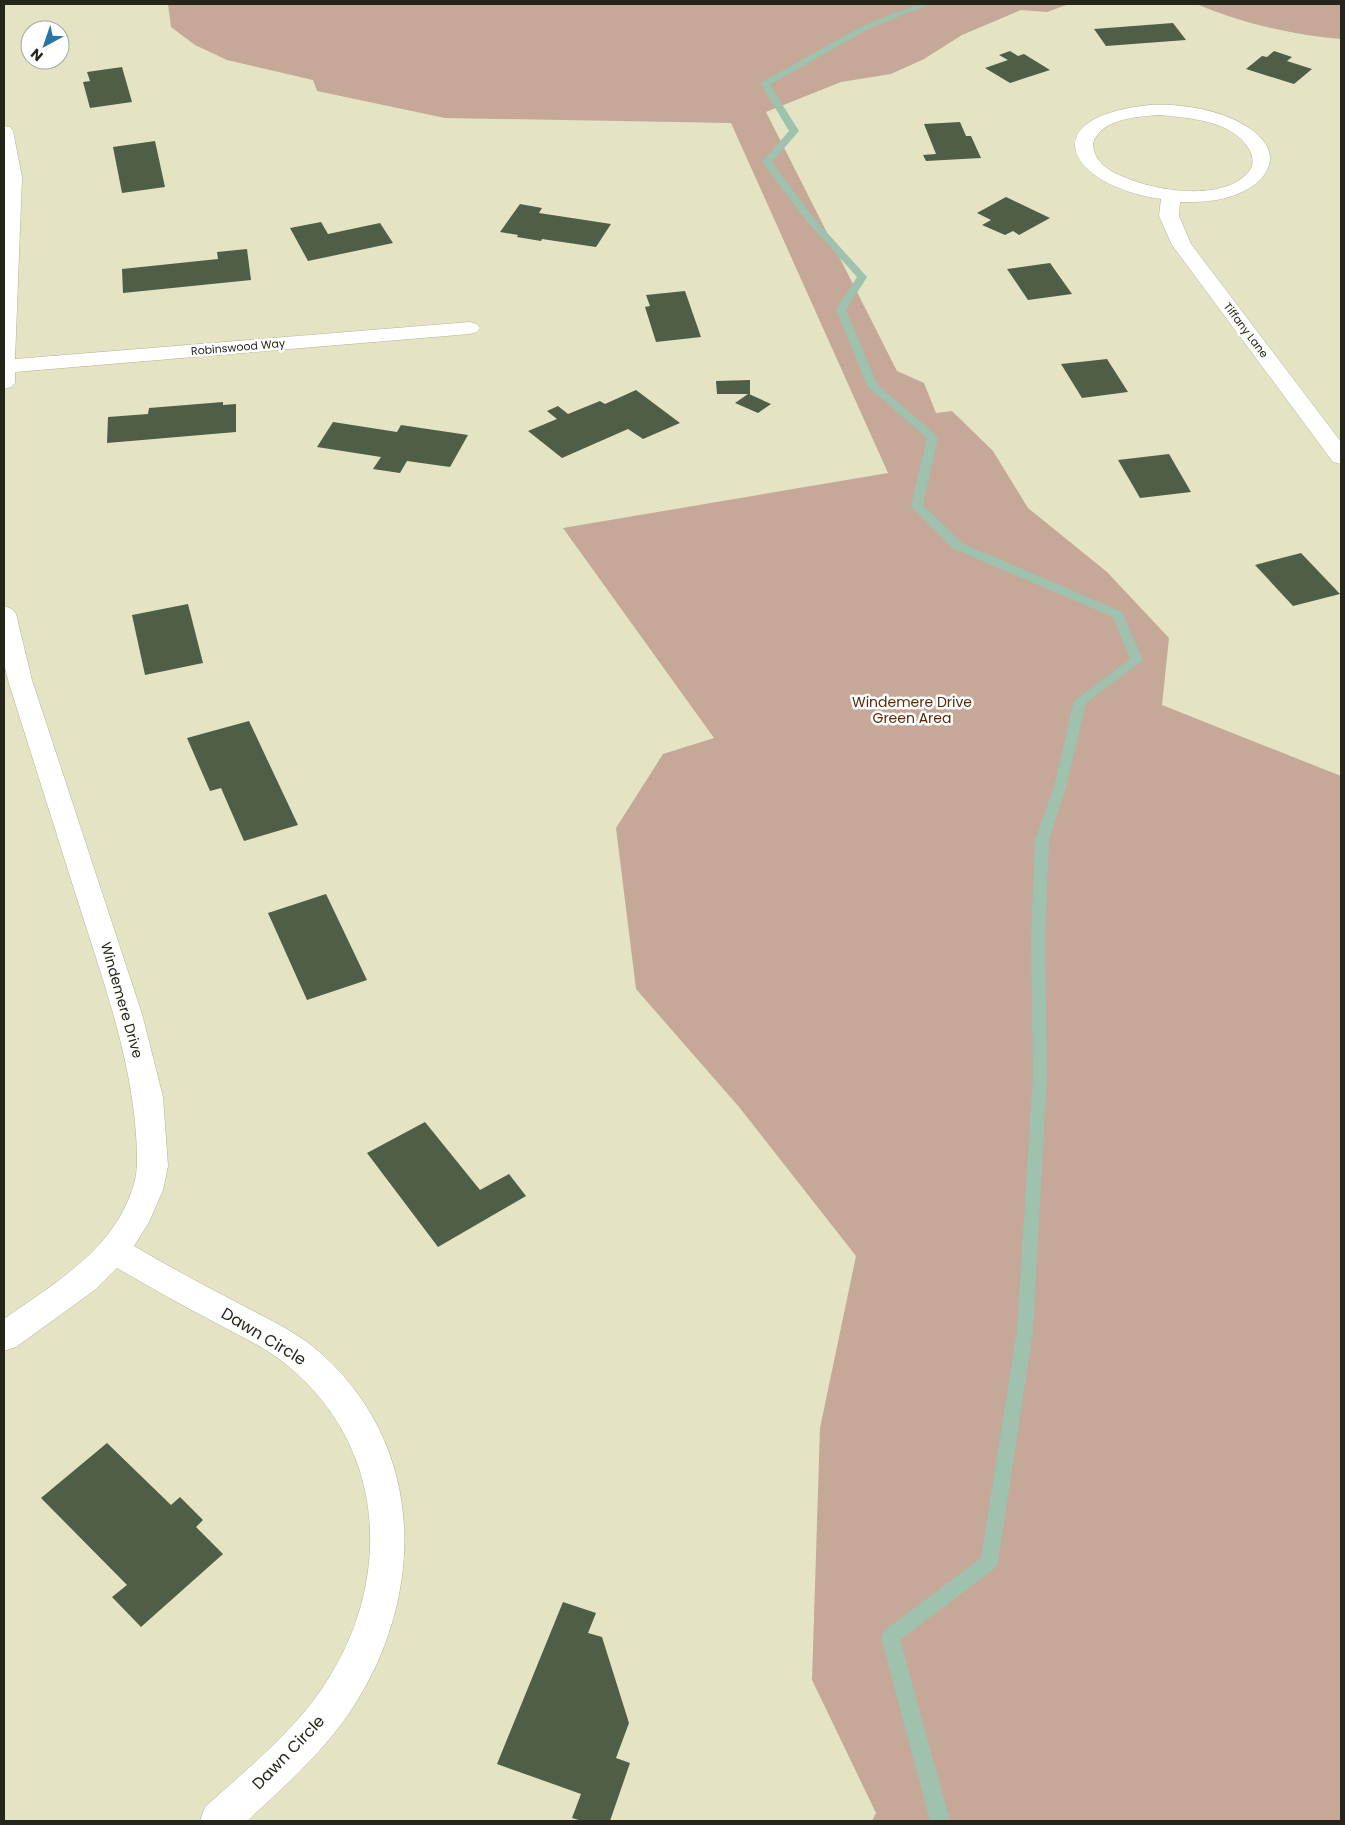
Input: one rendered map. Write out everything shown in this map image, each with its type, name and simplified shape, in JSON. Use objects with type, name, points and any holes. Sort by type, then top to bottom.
[{"type":"street","points":[[1141,111],[1177,111],[1212,118],[1227,124],[1246,135],[1258,147],[1262,165],[1250,181],[1238,187],[1208,195],[1171,195],[1133,188],[1110,178],[1093,166],[1084,148],[1085,139],[1090,131],[1098,124],[1125,114],[1141,111]]},
{"type":"street","points":[[4,131],[13,177],[5,376]]},
{"type":"street","name":"Tiffany Lane","points":[[1171,195],[1169,216],[1182,245],[1341,457]]},
{"type":"street","name":"Robinswood Way","points":[[5,376],[470,328]]},
{"type":"street","name":"Windemere Drive","points":[[4,614],[20,680],[73,836],[128,1014],[148,1097],[153,1166],[148,1190],[138,1213],[114,1251],[85,1279],[4,1337]]},
{"type":"street","name":"Dawn Circle","points":[[114,1251],[275,1339],[306,1360],[332,1385],[355,1414],[372,1448],[383,1484],[388,1523],[387,1564],[380,1606],[365,1648],[343,1689],[315,1729],[219,1821]]},
{"type":"green space","name":"Windemere Drive Green Area","points":[[168,4],[1069,4],[1047,12],[1021,10],[962,35],[924,59],[891,74],[841,82],[766,112],[897,371],[924,383],[936,413],[952,411],[993,451],[1028,508],[1107,572],[1169,638],[1162,705],[1341,776],[1341,1821],[872,1821],[876,1813],[812,1680],[820,1428],[856,1256],[739,1107],[636,989],[616,828],[663,754],[714,738],[563,528],[888,473],[731,123],[445,118],[317,91],[313,80],[227,60],[195,45],[171,27]]},
{"type":"green space","points":[[1196,4],[1341,4],[1341,39],[1304,35],[1267,27],[1231,17]]},
{"type":"building","points":[[1173,23],[1186,40],[1106,46],[1094,29]]},
{"type":"building","points":[[1010,51],[1018,56],[1024,54],[1050,70],[1010,83],[985,68],[1008,60],[999,55]]},
{"type":"building","points":[[1274,51],[1292,57],[1287,61],[1312,69],[1294,84],[1246,69],[1262,56],[1267,57]]},
{"type":"building","points":[[122,67],[132,102],[90,108],[83,82],[90,81],[87,72]]},
{"type":"building","points":[[960,122],[966,136],[971,136],[981,158],[926,161],[923,155],[936,154],[924,124]]},
{"type":"building","points":[[155,141],[165,187],[122,193],[113,147]]},
{"type":"building","points":[[1006,197],[1050,218],[1019,235],[1013,231],[1005,235],[982,225],[991,220],[977,213]]},
{"type":"building","points":[[520,204],[542,208],[539,213],[611,224],[596,247],[542,239],[541,241],[500,232]]},
{"type":"building","points":[[321,222],[328,234],[380,223],[393,243],[308,261],[290,228]]},
{"type":"building","points":[[247,249],[251,280],[123,293],[122,269],[218,259],[217,252]]},
{"type":"building","points":[[1050,263],[1072,294],[1028,300],[1007,269]]},
{"type":"building","points":[[685,291],[701,337],[656,342],[645,307],[650,306],[646,295]]},
{"type":"building","points":[[1107,359],[1128,392],[1082,398],[1061,364]]},
{"type":"building","points":[[750,380],[750,394],[717,394],[716,381]]},
{"type":"building","points":[[636,390],[680,423],[643,439],[628,429],[562,458],[528,431],[557,419],[547,411],[558,406],[568,414],[600,401],[605,404]]},
{"type":"building","points":[[748,394],[771,404],[758,413],[735,403]]},
{"type":"building","points":[[223,402],[223,405],[236,404],[236,432],[107,443],[108,417],[148,414],[149,408]]},
{"type":"building","points":[[333,422],[397,432],[401,425],[468,435],[450,467],[407,461],[400,473],[373,469],[381,457],[317,447]]},
{"type":"building","points":[[1169,454],[1191,492],[1140,498],[1118,460]]},
{"type":"building","points":[[1301,553],[1340,594],[1293,606],[1255,565]]},
{"type":"building","points":[[188,604],[203,663],[145,675],[132,615]]},
{"type":"building","points":[[249,721],[298,825],[244,841],[221,788],[210,791],[187,738]]},
{"type":"building","points":[[326,894],[367,980],[307,1000],[268,913]]},
{"type":"building","points":[[425,1122],[480,1190],[509,1174],[526,1196],[438,1247],[367,1153]]},
{"type":"building","points":[[107,1443],[171,1505],[180,1497],[203,1520],[196,1527],[223,1554],[141,1627],[112,1597],[127,1585],[41,1498]]},
{"type":"building","points":[[563,1602],[596,1613],[588,1633],[602,1637],[629,1723],[616,1758],[630,1763],[610,1821],[582,1821],[572,1818],[581,1794],[497,1764]]},
{"type":"waterway","points":[[927,4],[865,27],[765,84],[794,131],[767,162],[809,218],[862,277],[841,310],[872,385],[933,437],[917,506],[958,546],[1118,615],[1137,660],[1080,701],[1060,787],[1042,840],[1038,938],[1040,1076],[1025,1331],[989,1562],[890,1637],[940,1821]]}]
